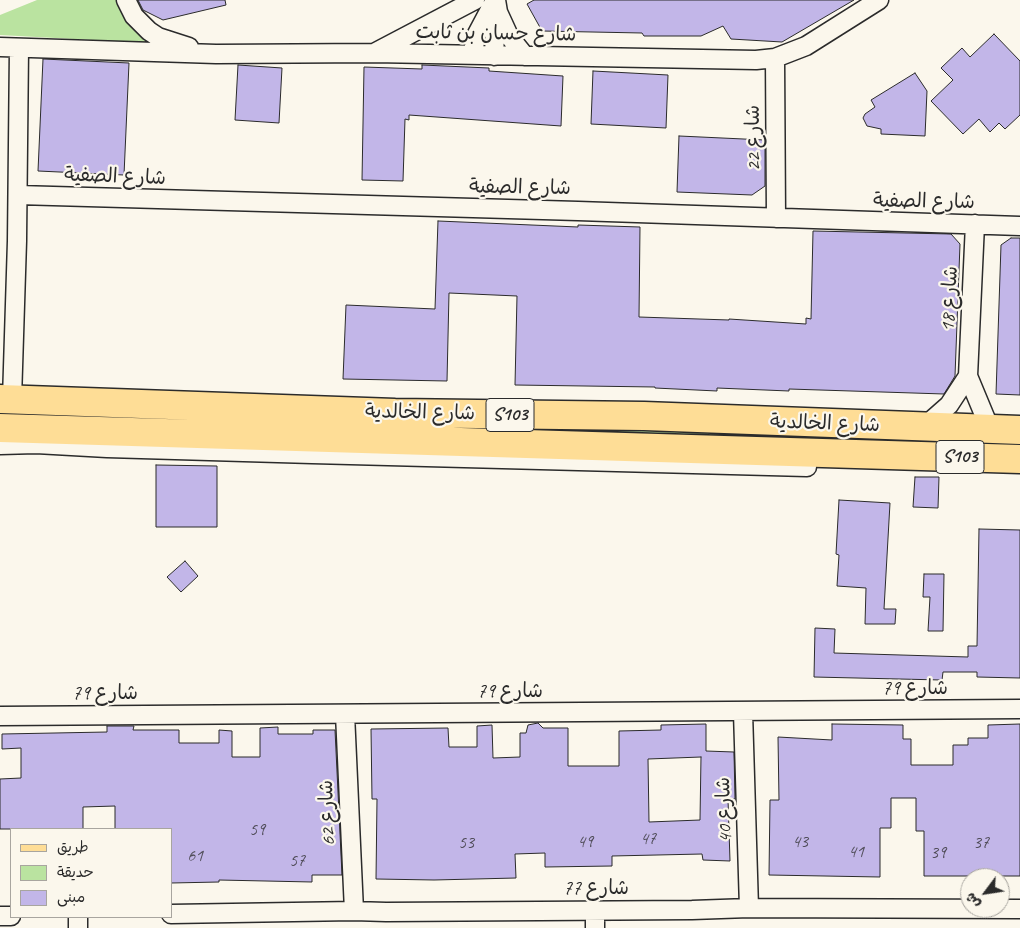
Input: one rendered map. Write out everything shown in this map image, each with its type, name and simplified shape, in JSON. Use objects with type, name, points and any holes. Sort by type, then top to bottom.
[{"type":"main road","name":"شارع الخالدية","points":[[6,399],[394,413],[644,416],[1020,430]]},
{"type":"main road","name":"شارع الخالدية","points":[[0,428],[213,443],[1020,459]]},
{"type":"street","name":"شارع حسان بن ثابت","points":[[126,0],[134,16],[158,37],[216,54]]},
{"type":"street","points":[[374,53],[475,0]]},
{"type":"street","points":[[472,55],[477,34],[495,0]]},
{"type":"street","points":[[495,0],[506,30],[516,47],[525,56]]},
{"type":"street","points":[[494,56],[495,0]]},
{"type":"street","name":"شارع حسان بن ثابت","points":[[0,47],[216,54],[374,53],[756,60],[775,58],[806,46],[879,0]]},
{"type":"street","points":[[6,399],[18,196],[19,48]]},
{"type":"street","name":"شارع 22","points":[[775,58],[776,218]]},
{"type":"street","name":"شارع الصفية","points":[[18,196],[578,211],[1020,226]]},
{"type":"street","name":"شارع 18","points":[[976,224],[968,376],[990,429]]},
{"type":"street","points":[[924,427],[949,405],[968,376]]},
{"type":"street","points":[[0,444],[213,443],[312,454],[807,467]]},
{"type":"street","name":"شارع 79","points":[[0,716],[1020,709]]},
{"type":"street","name":"شارع 40","points":[[743,712],[749,908]]},
{"type":"street","name":"شارع 62","points":[[345,714],[354,911]]},
{"type":"street","name":"شارع 77","points":[[172,914],[749,908],[1020,909]]},
{"type":"street","points":[[594,910],[595,928]]},
{"type":"green space","points":[[37,0],[118,0],[120,10],[147,43],[0,35],[0,15]]},
{"type":"green space","points":[[512,423],[813,433],[813,443],[512,433]]},
{"type":"green space","points":[[819,433],[962,437],[962,447],[819,442]]},
{"type":"building","points":[[138,0],[225,0],[226,5],[163,20],[143,10]]},
{"type":"building","points":[[534,0],[854,0],[782,42],[731,39],[723,26],[701,36],[644,36],[642,33],[542,31],[527,4]]},
{"type":"building","points":[[994,34],[1020,61],[1020,115],[1005,129],[999,123],[990,132],[979,119],[963,134],[931,101],[953,80],[941,68],[962,48],[970,57]]},
{"type":"building","points":[[43,59],[129,63],[124,175],[38,171]]},
{"type":"building","points":[[238,65],[282,68],[279,123],[235,120]]},
{"type":"building","points":[[422,65],[489,68],[489,71],[563,76],[561,126],[409,115],[409,120],[405,119],[403,181],[362,180],[364,67],[422,69]]},
{"type":"building","points":[[593,71],[668,75],[666,128],[591,124]]},
{"type":"building","points":[[915,73],[927,91],[925,136],[881,134],[881,129],[867,126],[863,118],[865,114],[875,107],[871,100]]},
{"type":"building","points":[[679,136],[765,140],[765,186],[752,195],[677,192]]},
{"type":"building","points":[[438,221],[578,227],[578,225],[640,227],[639,317],[729,319],[806,324],[806,318],[811,319],[813,231],[951,234],[960,244],[955,376],[944,394],[717,388],[717,391],[655,387],[515,385],[517,296],[449,293],[447,381],[343,379],[346,305],[435,309]]},
{"type":"building","points":[[1011,238],[1020,238],[1020,395],[996,394],[1001,245]]},
{"type":"building","points":[[156,465],[217,466],[217,527],[156,527]]},
{"type":"building","points":[[915,477],[939,477],[938,508],[913,507]]},
{"type":"building","points":[[839,500],[890,503],[884,609],[896,609],[895,624],[865,624],[866,588],[837,586],[839,555],[836,554]]},
{"type":"building","points":[[979,529],[1020,530],[1020,678],[977,677],[977,672],[943,672],[942,680],[814,677],[815,628],[835,629],[834,653],[968,657],[968,646],[977,646]]},
{"type":"building","points":[[185,561],[198,576],[181,592],[167,577]]},
{"type":"building","points":[[924,574],[944,574],[943,631],[928,631],[930,597],[923,597]]},
{"type":"building","points":[[538,723],[543,728],[568,728],[568,766],[619,766],[619,731],[661,730],[661,725],[706,724],[706,751],[734,752],[735,799],[728,799],[730,861],[703,860],[702,854],[612,856],[612,866],[545,867],[545,853],[515,854],[516,878],[376,879],[377,799],[372,799],[371,729],[448,728],[449,747],[477,747],[477,726],[492,725],[493,758],[520,757],[520,733],[526,733],[528,725]],"holes":[[[701,757],[700,820],[649,822],[648,759]]]},
{"type":"building","points":[[832,724],[903,725],[903,739],[911,739],[911,765],[953,765],[953,745],[968,745],[968,738],[988,738],[988,725],[1020,724],[1020,876],[1010,876],[1010,868],[960,868],[960,876],[924,876],[924,831],[916,831],[916,798],[891,798],[891,828],[880,828],[880,877],[769,875],[770,800],[779,800],[778,737],[832,740]]},
{"type":"building","points":[[107,726],[134,726],[133,730],[179,730],[179,743],[219,743],[219,730],[232,731],[232,757],[260,757],[260,728],[278,727],[278,734],[313,734],[313,730],[335,730],[342,875],[312,875],[312,882],[219,880],[219,882],[172,883],[172,828],[115,828],[115,806],[83,807],[83,828],[0,829],[0,779],[21,778],[21,748],[2,749],[2,734],[107,732]]}]
